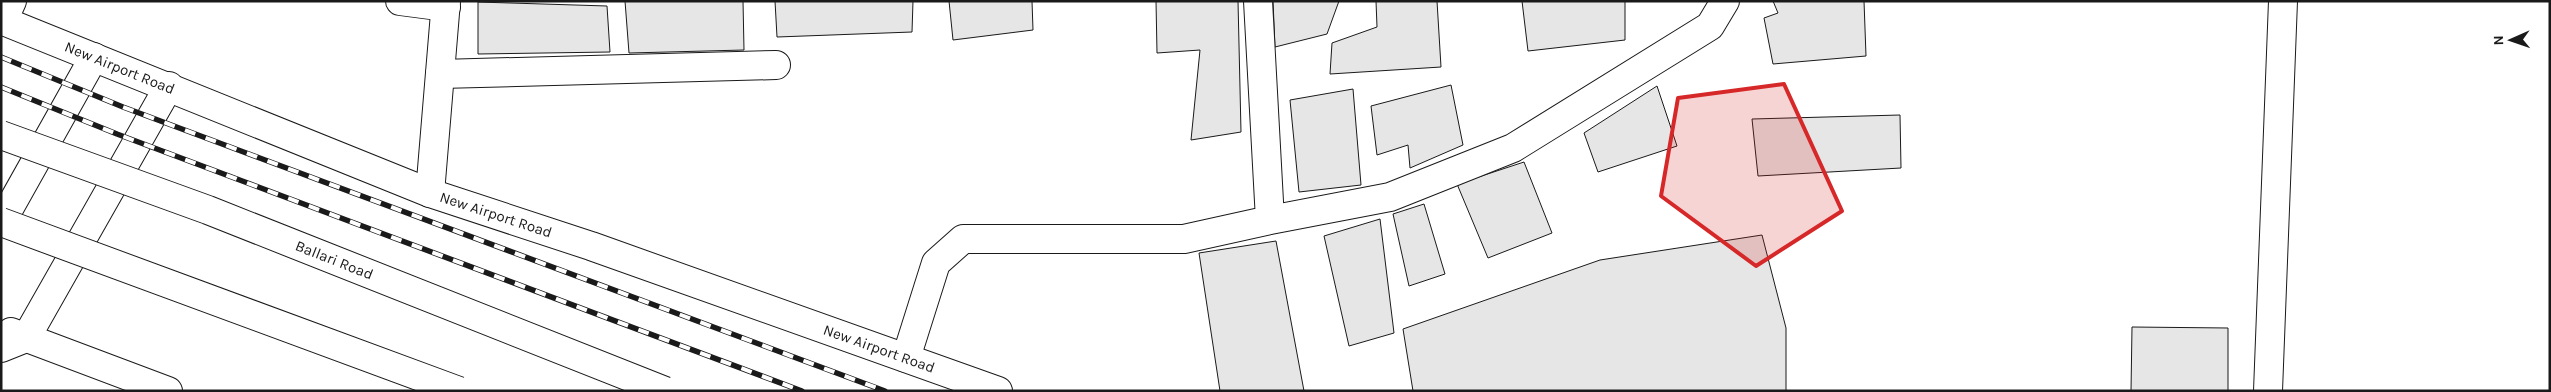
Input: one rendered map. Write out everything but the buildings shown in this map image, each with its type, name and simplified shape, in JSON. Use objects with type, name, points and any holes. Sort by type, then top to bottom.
[{"type":"main road","points":[[400,1],[446,4],[430,193]]},
{"type":"main road","points":[[1258,1],[1270,220]]},
{"type":"main road","points":[[906,358],[936,263],[963,239],[1184,239],[1390,197],[1513,148],[1710,26],[1725,1]]},
{"type":"main road","points":[[2268,391],[2283,1]]},
{"type":"main road","name":"New Airport Road","points":[[6,14],[94,57],[430,193],[591,246],[998,391]]},
{"type":"main road","points":[[94,57],[1,223],[459,391]]},
{"type":"main road","points":[[440,74],[776,65]]},
{"type":"main road","points":[[14,343],[169,86]]},
{"type":"main road","name":"Ballari Road","points":[[1,135],[208,210],[665,391]]},
{"type":"main road","points":[[1,327],[14,343],[168,391]]},
{"type":"highlighted area","points":[[1784,84],[1842,211],[1756,266],[1661,196],[1678,98]]},
{"type":"railway","points":[[1,57],[123,107],[885,391]]},
{"type":"railway","points":[[1,87],[117,134],[802,391]]}]
